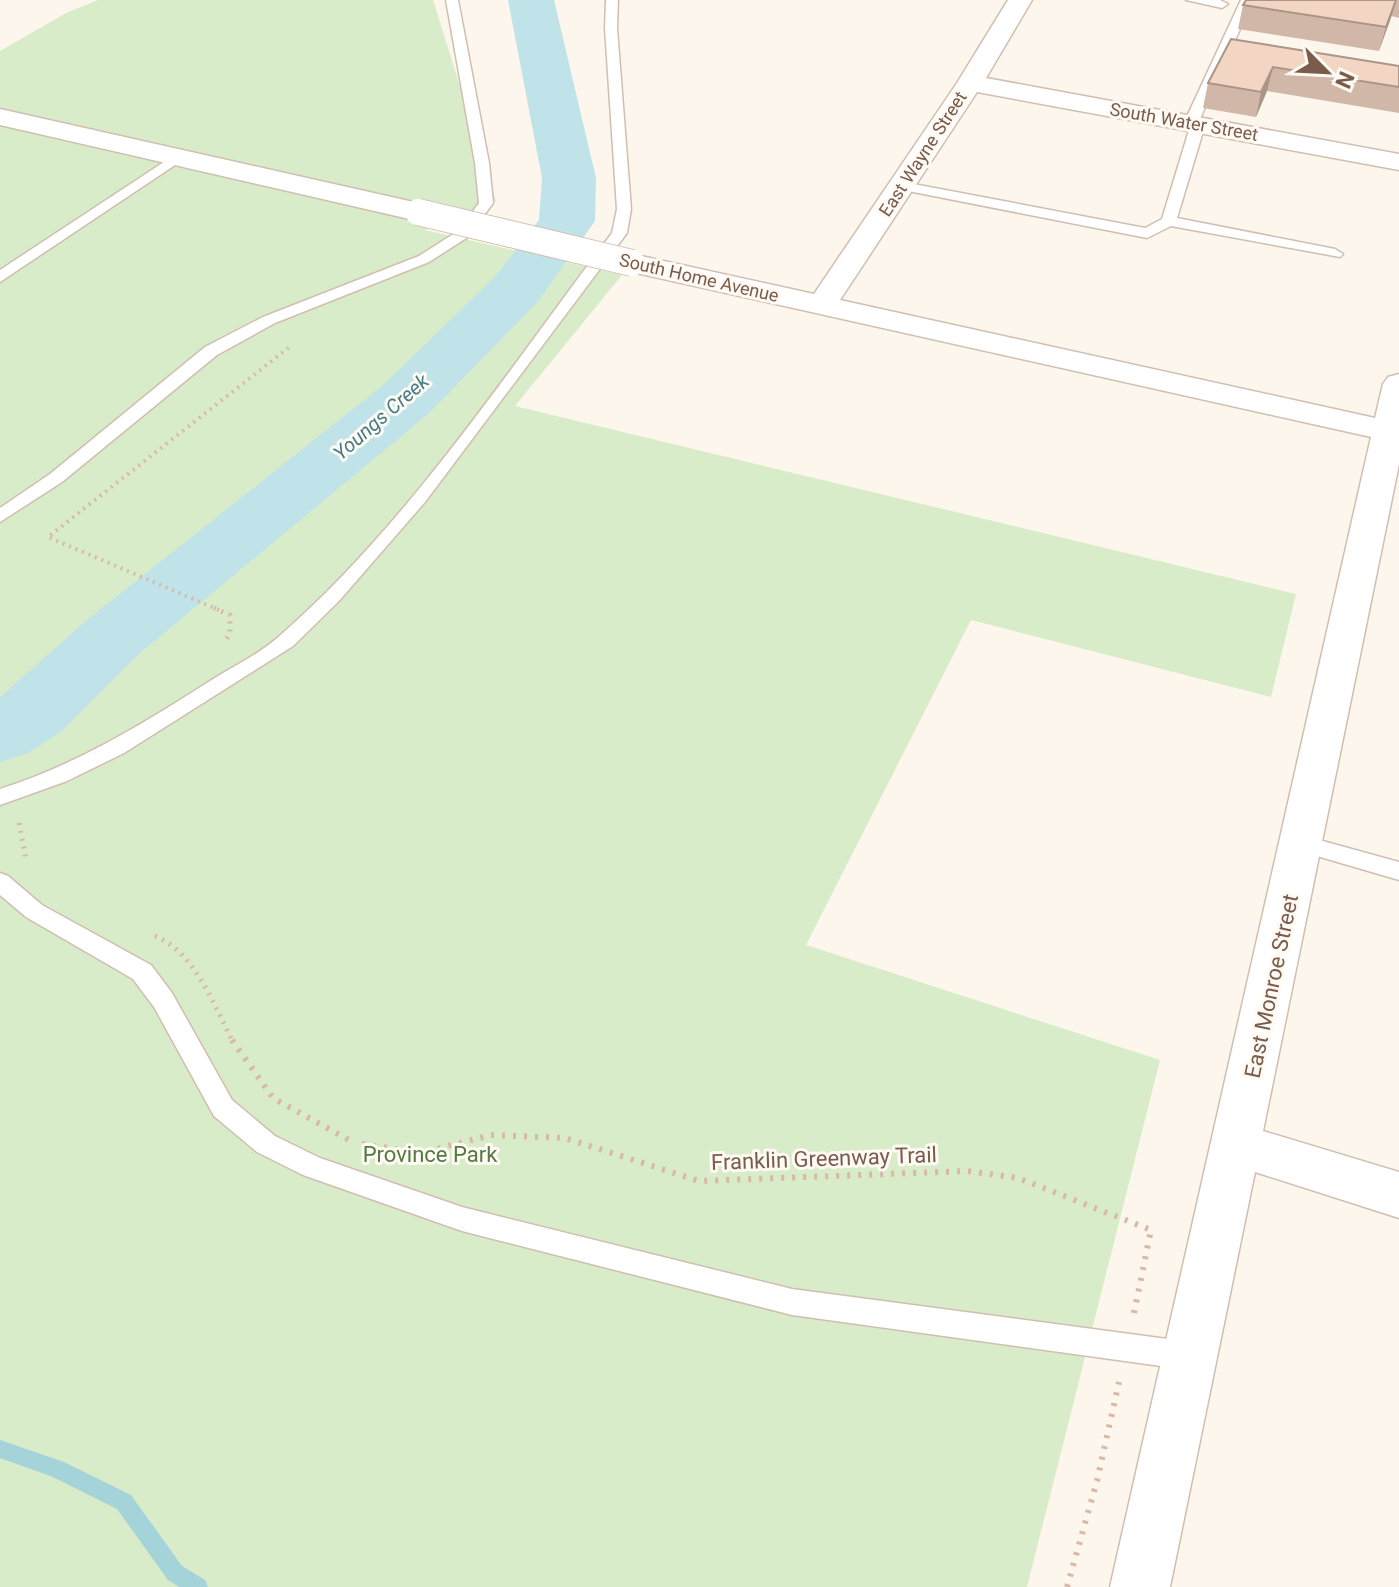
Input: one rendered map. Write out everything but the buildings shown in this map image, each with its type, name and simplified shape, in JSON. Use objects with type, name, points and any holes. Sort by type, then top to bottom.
[{"type":"street","name":"East Wayne Street","points":[[821,306],[970,83],[1020,0]]},
{"type":"street","name":"South Water Street","points":[[970,83],[1399,162]]},
{"type":"street","name":"South Home Avenue","points":[[0,117],[821,306],[1394,432]]},
{"type":"street","name":"East Monroe Street","points":[[1140,1587],[1301,843],[1394,432],[1399,384]]},
{"type":"street","points":[[1237,1145],[1399,1195]]},
{"type":"lane","points":[[0,516],[56,478],[211,351],[269,320],[424,259],[463,234],[486,203],[482,163],[452,0]]},
{"type":"lane","points":[[7,795],[66,772],[162,722],[284,643],[384,537],[619,233],[624,209],[611,28],[612,0]]},
{"type":"lane","points":[[1192,0],[1222,4]]},
{"type":"lane","points":[[1169,221],[1194,124],[1247,0]]},
{"type":"lane","points":[[1226,47],[1241,49]]},
{"type":"lane","points":[[0,277],[176,158]]},
{"type":"lane","points":[[903,186],[1147,233],[1169,221],[1335,254]]},
{"type":"lane","points":[[1301,843],[1399,871]]},
{"type":"lane","points":[[0,882],[34,911],[142,972],[163,1000],[223,1108],[266,1144],[312,1167],[462,1219],[792,1302],[1191,1357]]},
{"type":"path","points":[[117,568],[230,615],[230,634],[222,645]]},
{"type":"path","points":[[7,795],[28,869]]},
{"type":"path","name":"Franklin Greenway Trail","points":[[151,935],[165,940],[195,971],[236,1047],[273,1098],[354,1143],[421,1153],[491,1135],[565,1138],[699,1181],[967,1171],[1018,1178],[1151,1230],[1097,1481],[1067,1587]]},
{"type":"green space","name":"Province Park","points":[[98,0],[433,0],[496,201],[425,230],[622,275],[515,406],[1296,594],[1271,697],[971,620],[806,945],[1160,1060],[1027,1587],[0,1587],[0,51],[66,13]]},
{"type":"waterway","name":"Youngs Creek","points":[[0,734],[34,712],[113,637],[405,400],[515,291],[567,221],[569,178],[531,0]]},
{"type":"waterway","points":[[0,1449],[57,1469],[124,1502],[175,1573],[198,1587]]}]
